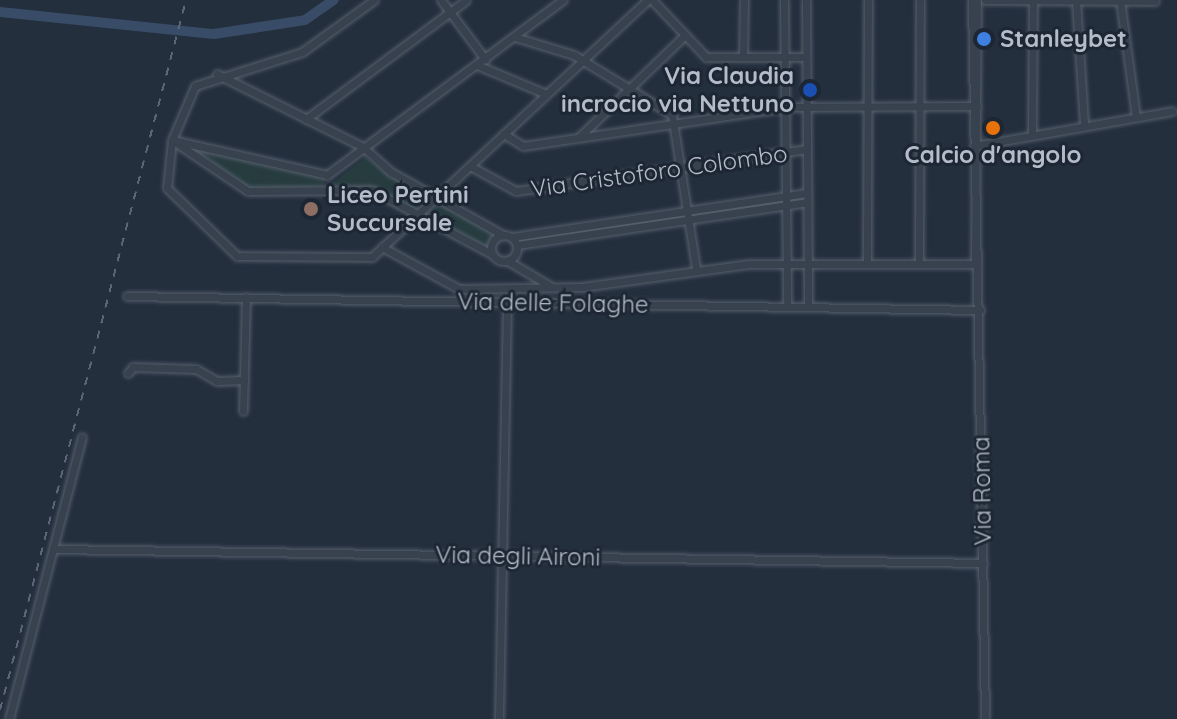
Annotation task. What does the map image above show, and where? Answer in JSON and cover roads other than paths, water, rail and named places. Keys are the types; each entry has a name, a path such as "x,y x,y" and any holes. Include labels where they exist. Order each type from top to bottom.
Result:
{"street":[{"path":"374,0 302,52 217,74 196,84 172,140 168,191 234,254 362,259 382,247 650,0 706,57 806,57"},
{"path":"441,0 485,59"},
{"path":"306,119 466,0"},
{"path":"172,140 327,175 366,150 563,0"},
{"path":"743,57 744,0"},
{"path":"784,0 787,306"},
{"path":"806,0 808,307"},
{"path":"867,262 868,0"},
{"path":"919,262 920,0"},
{"name":"Via Roma","path":"974,0 975,264 980,310 985,719"},
{"path":"985,0 1155,1"},
{"path":"1032,134 1033,0"},
{"path":"1076,0 1084,125"},
{"path":"1120,0 1136,117"},
{"path":"579,137 626,88 685,35"},
{"path":"515,37 583,61 674,122 696,269"},
{"path":"477,65 546,94"},
{"path":"217,74 366,150 436,197 511,239"},
{"path":"504,134 523,146 787,107 974,106"},
{"name":"Via Roma","path":"974,106 978,128 974,146"},
{"path":"974,146 1172,111"},
{"path":"978,128 995,141"},
{"path":"172,140 249,191 372,190 508,261 552,288"},
{"name":"Via Cristoforo Colombo","path":"470,166 516,191 807,149"},
{"path":"326,188 327,175"},
{"path":"492,254 492,241 807,198"},
{"path":"508,261 511,239"},
{"path":"382,247 454,289 582,287 696,269 807,263 975,264"},
{"path":"582,287 582,303"},
{"name":"Via delle Folaghe","path":"127,296 980,310"},
{"path":"243,411 246,297"},
{"path":"499,719 507,303"},
{"path":"128,373 133,367 196,369 217,381 244,380"},
{"path":"9,719 82,437"},
{"name":"Via degli Aironi","path":"53,549 983,563"}],"waterway":[{"path":"0,12 214,34 305,20 334,0"}],"railway":[{"path":"0,710 186,0"}],"place":[{"name":"Stanleybet","path":"984,39"},
{"name":"Via Claudia incrocio via Nettuno","path":"810,90"},
{"name":"Calcio d'angolo","path":"993,128"},
{"name":"Liceo Pertini Succursale","path":"311,209"}]}
